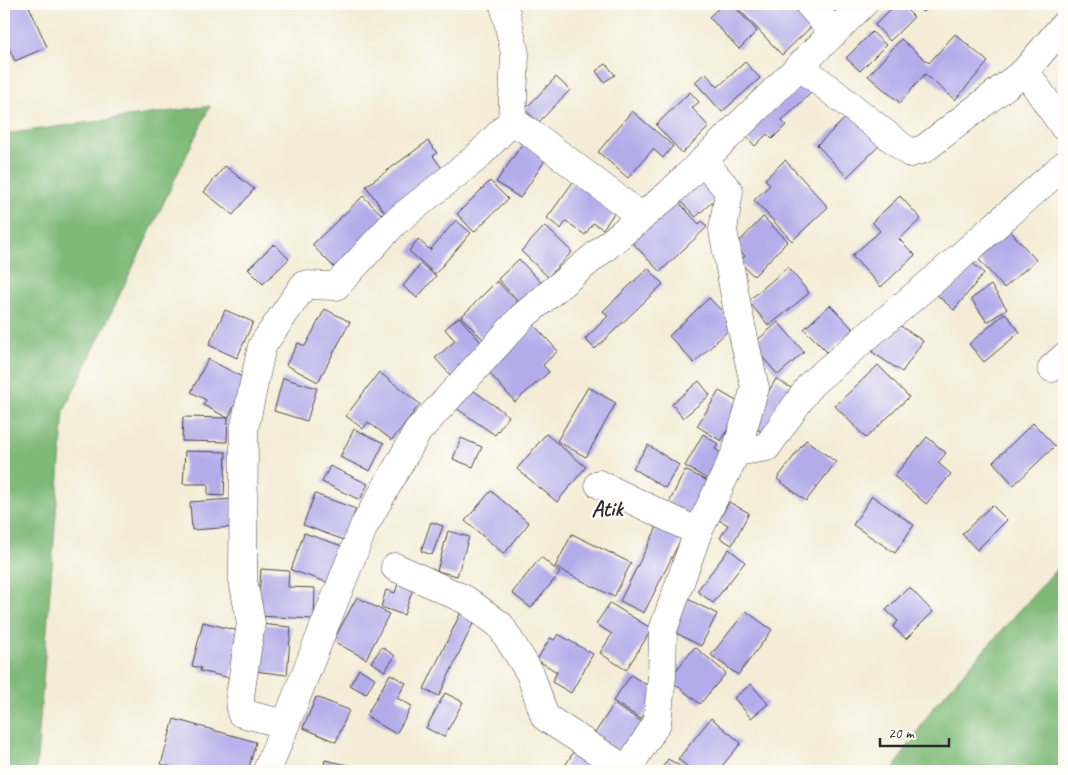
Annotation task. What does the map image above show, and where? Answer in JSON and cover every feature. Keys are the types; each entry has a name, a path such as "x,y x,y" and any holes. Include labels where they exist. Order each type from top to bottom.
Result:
{"street":[{"path":"285,724 241,714 240,696 251,623 242,580 244,430 262,346 304,285 336,286 394,223 476,158 512,121 515,54 504,4"},
{"path":"809,4 834,33"},
{"path":"267,771 364,526 418,431 523,316 669,194 863,4"},
{"path":"800,66 910,153 924,149 1025,71 1064,25"},
{"path":"1025,71 1064,127"},
{"path":"512,121 531,133 642,217"},
{"path":"395,567 466,600 500,625 530,673 544,717 628,771 628,768 658,723 663,630 698,532 736,452 755,388 737,307 723,230 729,191 703,161"},
{"path":"736,452 767,447 811,384 944,271 1064,165"},
{"path":"599,484 698,532"}],"green space":[{"path":"210,106 64,411 36,771 4,771 4,134"},
{"path":"1064,561 1064,771 892,771 934,706"}],"building":[{"path":"17,4 28,4 47,47 15,61 4,37 4,10"},
{"path":"723,4 732,4 757,31 739,49 709,17"},
{"path":"734,4 798,4 816,22 782,55"},
{"path":"824,4 842,4 833,13"},
{"path":"896,4 901,4 914,17 890,41 875,25"},
{"path":"915,4 932,4 923,12"},
{"path":"872,32 886,45 860,71 846,58"},
{"path":"955,34 988,62 955,100 925,74 900,103 868,76 901,39 929,63"},
{"path":"745,62 760,78 722,112 695,82 705,73 718,87"},
{"path":"606,64 615,75 604,82 596,71"},
{"path":"803,71 818,86 782,121 786,125 772,139 767,134 755,146 741,131"},
{"path":"556,77 570,90 538,123 525,109"},
{"path":"690,92 699,102 692,108 709,127 682,153 656,125"},
{"path":"632,111 673,146 663,158 653,149 628,178 598,152"},
{"path":"851,113 881,144 847,177 817,145"},
{"path":"428,141 437,153 433,156 446,174 387,216 366,186"},
{"path":"523,143 546,159 520,198 496,182"},
{"path":"785,160 828,207 792,241 754,200 770,185 765,179"},
{"path":"225,166 254,189 233,215 204,192"},
{"path":"696,171 719,195 696,217 673,193"},
{"path":"490,181 508,199 474,232 457,214"},
{"path":"573,182 615,212 603,229 593,223 585,235 566,221 561,229 547,218"},
{"path":"672,195 699,224 702,221 707,227 660,272 627,237"},
{"path":"363,196 389,222 338,271 312,245"},
{"path":"900,196 921,219 899,239 915,255 881,287 852,256 880,231 872,222"},
{"path":"763,217 788,241 754,276 739,262 745,256 735,246"},
{"path":"456,220 471,233 435,274 409,251 418,239 430,250"},
{"path":"1005,225 1036,260 1004,288 973,253"},
{"path":"545,226 572,252 548,277 521,251"},
{"path":"274,244 289,259 263,284 248,269"},
{"path":"519,259 545,287 524,307 498,279"},
{"path":"967,259 984,273 954,310 937,295"},
{"path":"421,264 436,276 417,298 403,286"},
{"path":"788,267 809,293 769,326 748,301"},
{"path":"648,268 663,284 595,349 585,339 608,316 603,311"},
{"path":"497,281 526,311 490,346 461,317"},
{"path":"991,285 1007,309 987,322 971,299"},
{"path":"709,298 735,324 694,363 669,336"},
{"path":"830,305 853,329 828,353 804,329"},
{"path":"325,309 350,322 318,382 286,365 298,343 305,346"},
{"path":"225,310 253,322 237,358 209,345"},
{"path":"1005,313 1020,332 984,362 969,344"},
{"path":"459,317 488,350 454,379 435,358 455,341 445,329"},
{"path":"893,321 923,341 902,372 872,352"},
{"path":"778,322 804,352 778,375 752,345"},
{"path":"533,324 558,351 543,365 549,372 515,402 485,368"},
{"path":"208,359 248,380 228,418 203,405 206,400 191,392"},
{"path":"878,365 909,397 866,438 835,406"},
{"path":"379,372 420,404 392,440 368,422 363,429 346,416"},
{"path":"283,378 317,388 307,421 274,411"},
{"path":"776,379 793,389 766,435 749,424"},
{"path":"699,381 710,395 683,418 672,404"},
{"path":"588,387 616,403 586,457 557,441"},
{"path":"470,388 509,416 495,435 456,408"},
{"path":"719,391 743,405 721,441 697,426"},
{"path":"183,417 228,418 227,442 182,441"},
{"path":"1033,423 1055,446 1014,485 993,462"},
{"path":"354,429 384,443 370,471 340,457"},
{"path":"546,434 586,467 557,502 517,469"},
{"path":"703,434 718,444 715,449 727,457 713,482 685,466"},
{"path":"927,437 946,453 938,463 951,474 926,504 894,476"},
{"path":"461,438 482,447 473,467 453,459"},
{"path":"806,440 836,462 806,501 777,479"},
{"path":"648,445 679,465 665,488 633,468"},
{"path":"185,451 226,452 224,496 208,495 208,484 183,484"},
{"path":"330,466 368,484 360,500 322,482"},
{"path":"685,470 710,482 691,523 665,511"},
{"path":"491,491 529,523 504,554 465,521"},
{"path":"315,494 356,509 344,540 303,525"},
{"path":"872,496 914,525 895,553 853,525"},
{"path":"232,499 234,527 192,530 190,502"},
{"path":"729,502 749,513 732,545 720,538 728,525 719,520"},
{"path":"992,505 1007,520 977,550 962,534"},
{"path":"431,522 443,526 432,555 421,551"},
{"path":"659,523 683,535 644,613 620,601"},
{"path":"448,531 469,537 457,576 437,571"},
{"path":"304,533 345,547 332,584 291,570"},
{"path":"572,534 631,563 614,597 555,567"},
{"path":"729,549 745,562 713,603 697,591"},
{"path":"541,557 560,573 531,608 512,593"},
{"path":"261,569 289,571 288,587 315,588 314,619 258,616"},
{"path":"400,578 415,583 404,615 381,607 386,590 395,593"},
{"path":"909,587 933,612 906,639 893,627 898,621 886,610"},
{"path":"357,597 389,614 366,659 333,641"},
{"path":"684,597 717,614 701,646 674,632"},
{"path":"610,603 652,629 626,670 600,653 612,634 596,624"},
{"path":"462,610 476,617 439,696 424,689"},
{"path":"746,611 772,630 738,675 711,655"},
{"path":"203,622 242,632 230,678 200,671 201,668 192,666"},
{"path":"259,624 291,627 287,675 254,671"},
{"path":"558,634 593,654 571,693 552,682 557,672 537,660 550,638 554,640"},
{"path":"382,647 395,656 385,671 371,662"},
{"path":"695,647 726,673 700,704 669,679"},
{"path":"359,669 375,678 366,694 350,685"},
{"path":"390,674 406,683 397,698 412,706 396,734 366,716"},
{"path":"631,675 658,692 641,719 613,701"},
{"path":"751,684 768,704 751,718 734,698"},
{"path":"445,693 463,702 444,737 426,728"},
{"path":"316,697 349,710 336,742 303,728"},
{"path":"614,704 644,723 622,755 593,736"},
{"path":"711,718 741,743 718,771 693,771 678,759"},
{"path":"174,719 256,742 248,771 187,771 161,764"},
{"path":"574,751 610,771 562,771"},
{"path":"668,759 688,771 660,771"},
{"path":"325,760 366,769 366,771 323,771"}],"district":[{"name":"Atik","path":"607,509"}]}
